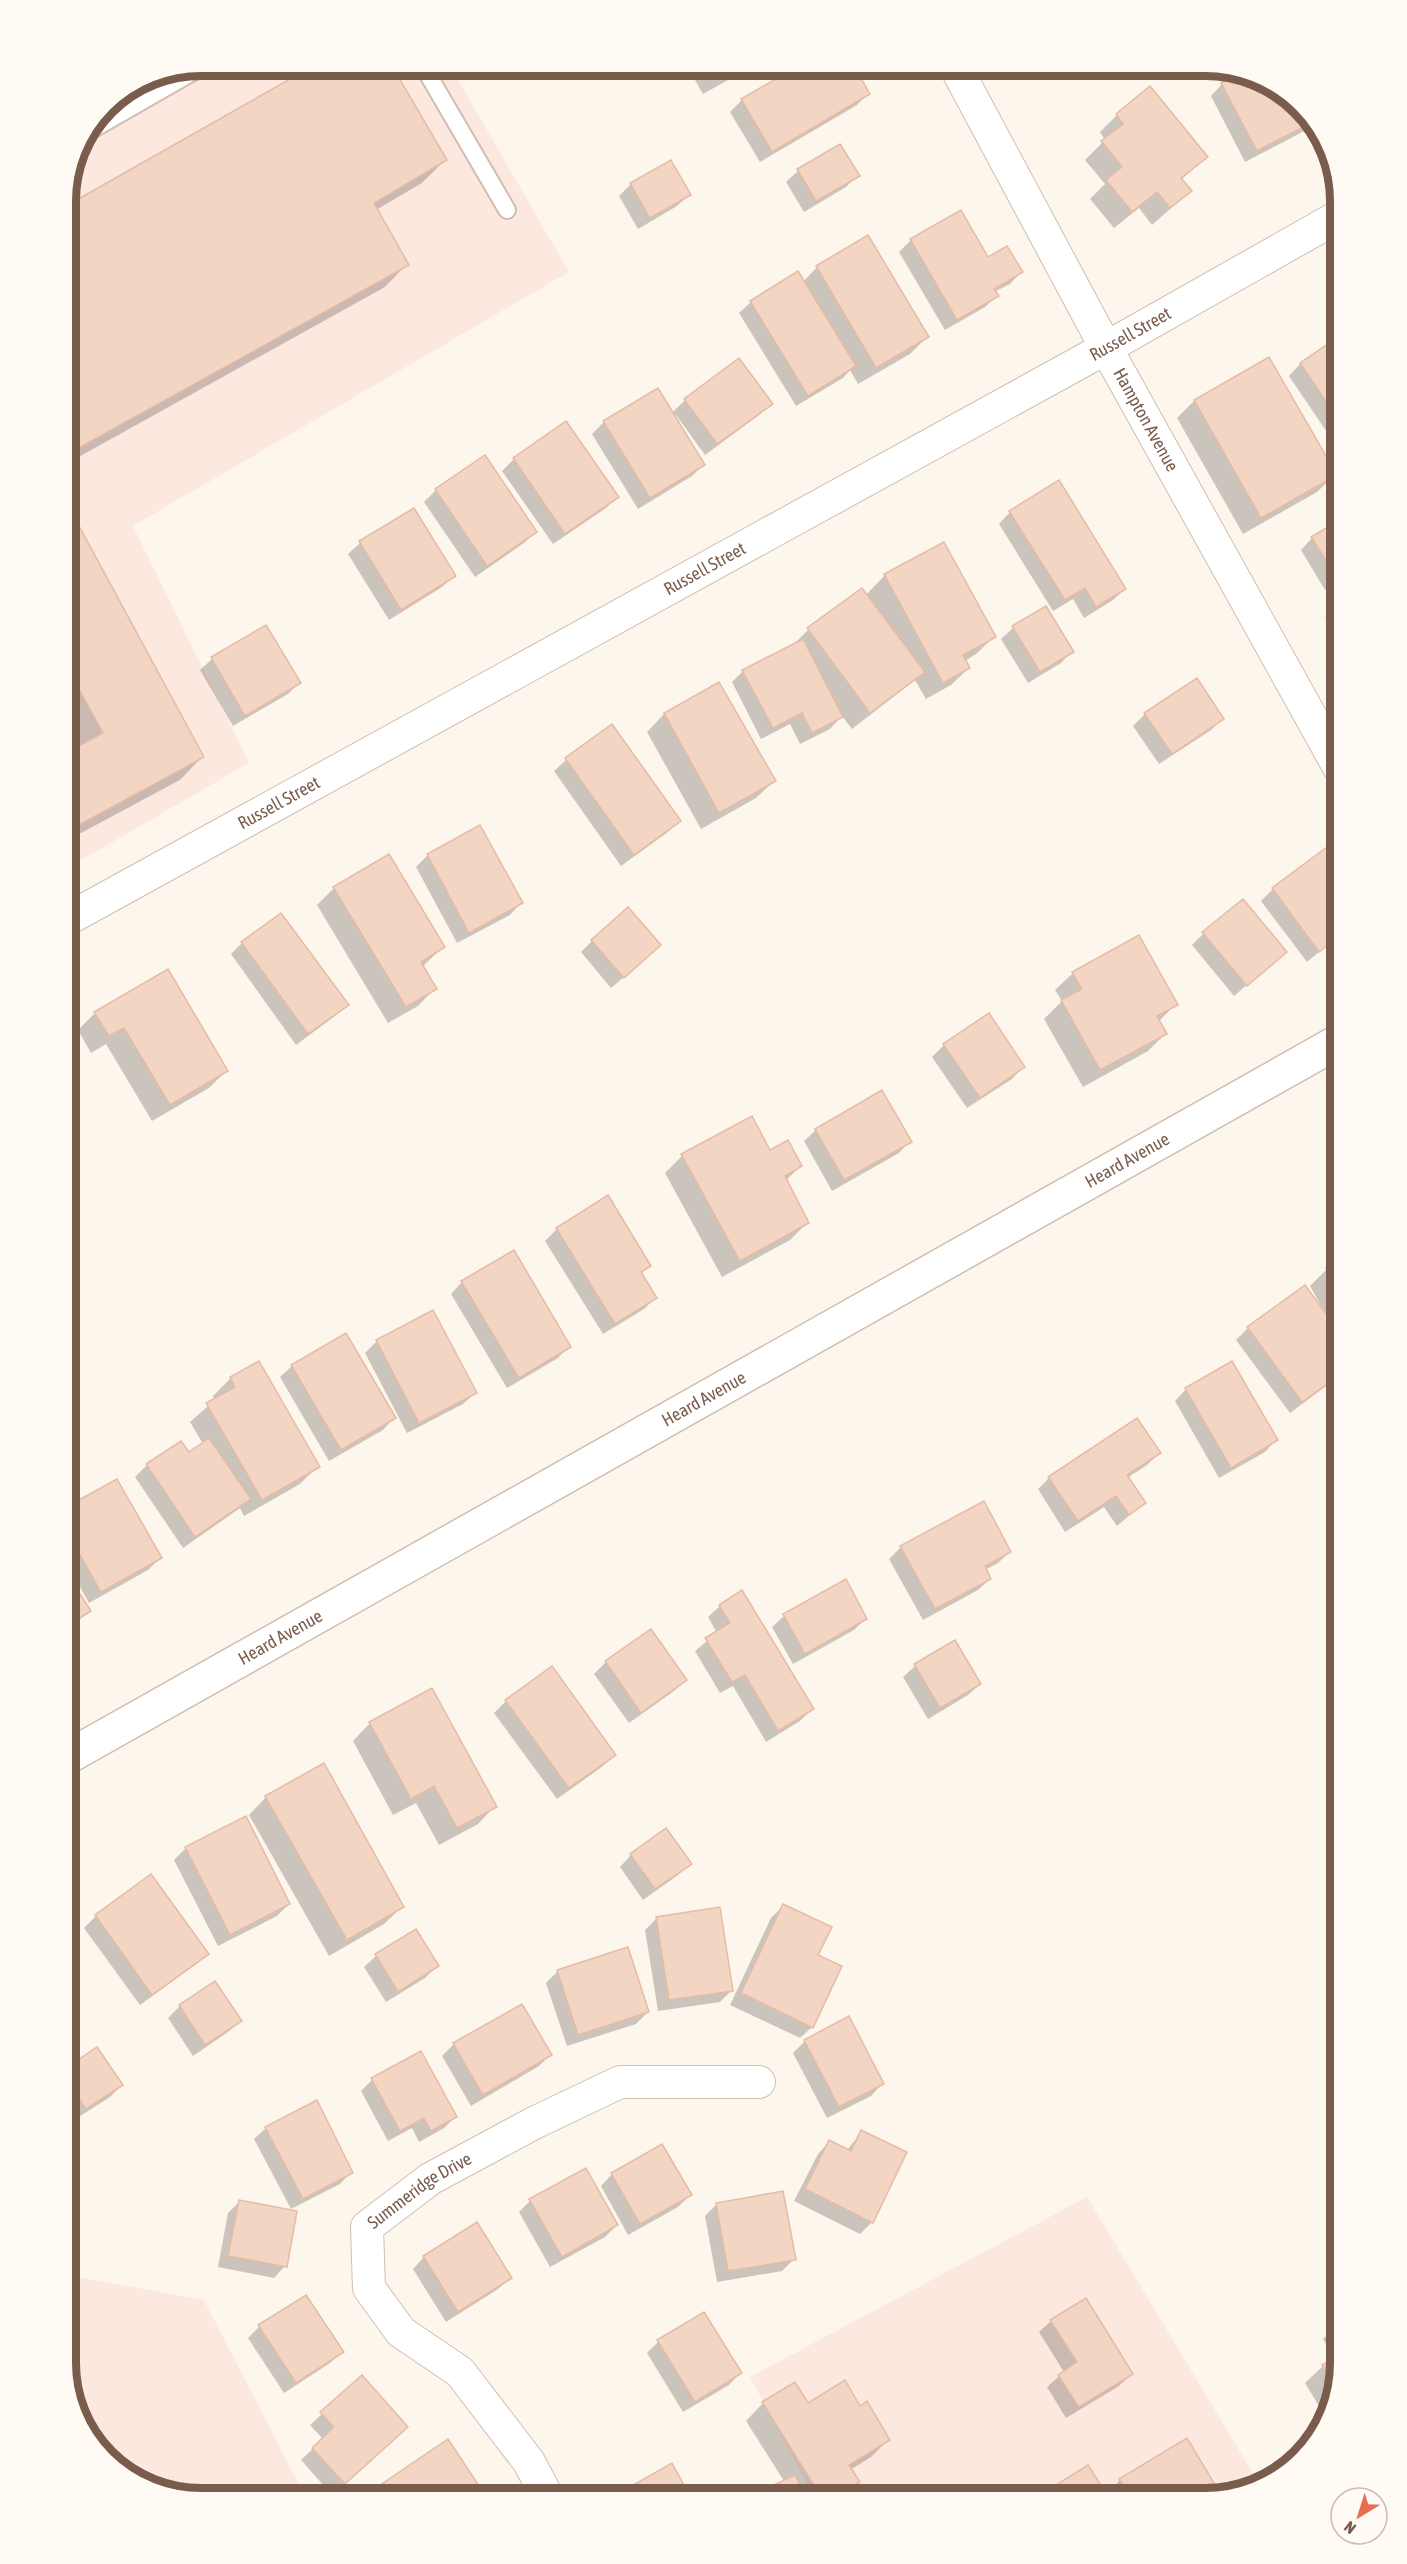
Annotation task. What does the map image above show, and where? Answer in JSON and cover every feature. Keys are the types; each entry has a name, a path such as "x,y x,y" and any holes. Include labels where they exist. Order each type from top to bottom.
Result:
{"street":[{"name":"Hampton Avenue","path":"961,77 1106,348 1330,751"},
{"name":"Russell Street","path":"77,914 1106,348 1330,221"},
{"name":"Heard Avenue","path":"77,1752 1330,1046"},
{"name":"Summeridge Drive","path":"542,2487 529,2462 460,2372 401,2332 369,2288 368,2227 430,2179 534,2123 620,2082 759,2082"}],"lane":[{"path":"429,77 507,210"},
{"path":"105,122 180,79"}],"shaded area":[{"path":"202,77 456,77 569,272 133,526 249,763 77,863 77,194 81,169 89,146 113,113 139,93 169,81"},
{"path":"1087,2197 1255,2477 1230,2485 1205,2488 809,2488 750,2377"},
{"path":"77,2277 204,2300 300,2487 194,2487 162,2481 146,2475 126,2462 113,2451 93,2425 83,2402 78,2378"}],"building":[{"path":"294,77 398,77 447,160 374,203 409,265 77,449 77,200"},
{"path":"779,77 860,77 870,94 772,152 741,99"},
{"path":"1230,79 1261,89 1288,108 1305,126 1257,151 1221,83"},
{"path":"1150,86 1208,157 1181,178 1192,191 1170,208 1157,192 1132,212 1106,180 1122,167 1101,141 1123,124 1116,114"},
{"path":"840,144 860,176 816,201 797,169"},
{"path":"671,160 691,195 650,218 630,183"},
{"path":"961,210 988,257 1007,246 1023,272 994,289 999,296 957,320 910,239"},
{"path":"868,235 929,337 876,368 816,266"},
{"path":"798,271 856,366 808,396 750,301"},
{"path":"1330,343 1330,408 1300,363"},
{"path":"1269,357 1330,463 1330,479 1261,518 1194,400"},
{"path":"739,358 773,404 717,444 684,399"},
{"path":"658,388 705,465 650,498 603,421"},
{"path":"566,421 619,497 565,534 513,458"},
{"path":"485,455 537,532 487,566 435,489"},
{"path":"1059,480 1126,589 1096,607 1085,588 1065,600 1009,511"},
{"path":"414,508 456,576 401,610 359,541"},
{"path":"77,522 204,757 77,826 77,747 103,733 77,685"},
{"path":"1330,526 1330,567 1311,537"},
{"path":"944,542 996,637 963,655 970,668 943,683 884,574"},
{"path":"862,588 925,672 870,713 807,628"},
{"path":"1046,606 1074,652 1040,672 1012,626"},
{"path":"266,625 301,683 245,716 211,657"},
{"path":"803,639 843,717 812,733 802,713 773,728 742,670"},
{"path":"1197,678 1224,719 1172,754 1144,713"},
{"path":"719,682 776,781 719,813 664,713"},
{"path":"612,724 681,821 634,855 565,758"},
{"path":"480,825 523,903 469,933 427,854"},
{"path":"1327,847 1330,851 1330,944 1319,952 1272,888"},
{"path":"389,854 445,947 421,962 437,989 406,1007 333,887"},
{"path":"1243,899 1287,952 1247,986 1202,932"},
{"path":"628,907 661,945 624,978 591,940"},
{"path":"281,913 349,1005 308,1034 241,942"},
{"path":"1139,935 1178,1005 1157,1016 1167,1034 1100,1070 1061,1000 1082,989 1072,972"},
{"path":"168,969 228,1071 170,1105 124,1028 109,1036 94,1012"},
{"path":"989,1013 1025,1067 980,1098 943,1044"},
{"path":"882,1090 912,1142 844,1180 815,1129"},
{"path":"752,1116 770,1150 788,1140 802,1166 785,1176 809,1223 740,1261 681,1154"},
{"path":"608,1195 651,1266 641,1272 657,1298 615,1324 556,1228"},
{"path":"514,1250 571,1347 519,1378 461,1281"},
{"path":"1305,1285 1330,1319 1330,1382 1302,1402 1247,1327"},
{"path":"433,1310 477,1393 419,1423 376,1340"},
{"path":"346,1333 396,1418 341,1450 291,1365"},
{"path":"259,1361 320,1467 262,1500 206,1403 235,1387 230,1377"},
{"path":"1232,1361 1278,1440 1231,1468 1185,1388"},
{"path":"1137,1418 1161,1453 1127,1475 1146,1503 1129,1515 1116,1496 1078,1521 1048,1477"},
{"path":"209,1438 251,1499 195,1537 146,1464 181,1441 189,1452"},
{"path":"117,1479 162,1558 101,1592 77,1549 77,1501"},
{"path":"984,1501 1011,1552 985,1566 991,1579 935,1609 900,1546"},
{"path":"846,1579 867,1619 805,1654 783,1614"},
{"path":"77,1589 91,1611 77,1620"},
{"path":"742,1590 814,1709 778,1731 745,1675 732,1682 705,1638 730,1623 719,1605"},
{"path":"651,1629 687,1680 641,1713 605,1661"},
{"path":"955,1640 981,1684 940,1708 914,1664"},
{"path":"552,1666 616,1755 569,1788 505,1700"},
{"path":"432,1688 497,1807 457,1828 434,1786 411,1799 369,1722"},
{"path":"324,1763 404,1907 347,1940 265,1796"},
{"path":"246,1816 290,1904 230,1935 185,1847"},
{"path":"666,1828 692,1864 655,1889 630,1854"},
{"path":"151,1874 209,1954 152,1995 95,1915"},
{"path":"783,1904 832,1927 818,1955 842,1966 813,2028 741,1993"},
{"path":"720,1907 733,1991 669,2000 656,1917"},
{"path":"416,1929 439,1966 398,1992 375,1954"},
{"path":"628,1947 649,2012 578,2035 557,1970"},
{"path":"215,1981 242,2021 205,2045 179,2005"},
{"path":"522,2004 552,2055 483,2095 453,2043"},
{"path":"849,2016 884,2084 839,2107 804,2040"},
{"path":"97,2047 123,2085 86,2109 77,2096 77,2061"},
{"path":"421,2051 457,2117 431,2131 424,2118 400,2131 371,2078"},
{"path":"317,2100 353,2173 303,2199 265,2127"},
{"path":"861,2130 907,2152 873,2223 805,2189 829,2140 851,2151"},
{"path":"662,2144 692,2195 640,2224 611,2173"},
{"path":"586,2168 618,2225 562,2257 529,2199"},
{"path":"783,2191 796,2260 728,2271 716,2203"},
{"path":"239,2200 297,2211 287,2267 228,2256"},
{"path":"477,2222 512,2278 458,2312 423,2256"},
{"path":"306,2295 344,2352 296,2383 258,2325"},
{"path":"1086,2298 1133,2374 1079,2407 1058,2375 1077,2362 1050,2320"},
{"path":"704,2312 742,2373 695,2402 657,2340"},
{"path":"1330,2360 1329,2377 1322,2365"},
{"path":"362,2375 408,2427 345,2484 312,2448 334,2427 320,2412"},
{"path":"845,2380 860,2406 867,2401 890,2440 849,2465 860,2482 851,2488 816,2488 762,2402 795,2382 808,2403"},
{"path":"1187,2438 1216,2487 1125,2488 1119,2479"},
{"path":"448,2439 480,2487 377,2487"},
{"path":"672,2463 685,2487 629,2487"},
{"path":"1088,2465 1103,2488 1051,2488"},
{"path":"795,2475 801,2488 768,2488"}]}
